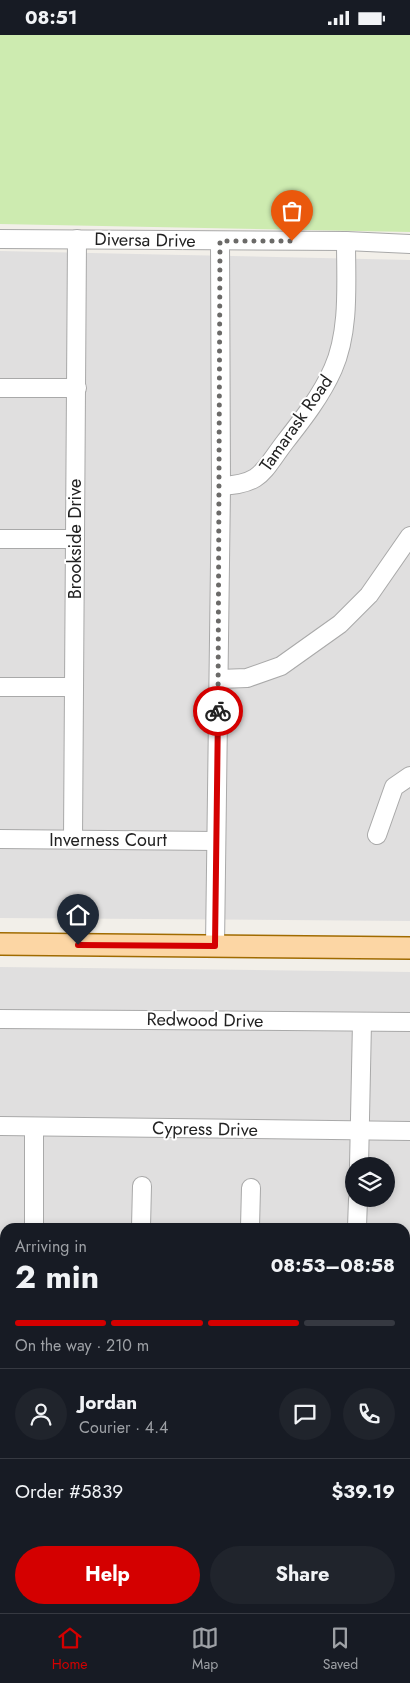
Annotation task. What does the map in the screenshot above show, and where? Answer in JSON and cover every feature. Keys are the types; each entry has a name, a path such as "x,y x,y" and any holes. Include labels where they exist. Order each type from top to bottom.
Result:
{"main road":[{"path":"0,944 410,948"}],"street":[{"name":"Diversa Drive","path":"0,239 346,241 410,245"},
{"name":"Brookside Drive","path":"73,839 77,239"},
{"path":"215,946 221,486 220,241"},
{"name":"Tamarask Road","path":"221,486 243,485 258,478 314,404 334,368 345,321 346,241"},
{"path":"0,387 77,388"},
{"path":"219,679 247,679 281,666 340,624 369,595 410,536"},
{"path":"0,539 74,539"},
{"path":"0,687 74,687"},
{"path":"377,835 394,787 410,776"},
{"name":"Inverness Court","path":"0,839 216,841"},
{"name":"Redwood Drive","path":"0,1019 410,1022"},
{"path":"359,1157 362,1022"},
{"name":"Cypress Drive","path":"0,1127 410,1131"},
{"path":"34,1127 34,1223"},
{"path":"141,1223 142,1186"},
{"path":"250,1223 251,1188"},
{"path":"357,1223 358,1207"}],"shaded area":[{"path":"0,251 410,260 410,921 0,918"},
{"path":"0,967 410,972 410,1223 0,1223"}],"green space":[{"path":"0,35 410,35 410,232 0,224"}],"way so far":[{"path":"218,711 221,486 220,241 292,241"}],"route":[{"path":"78,945 215,946 218,711"}]}
